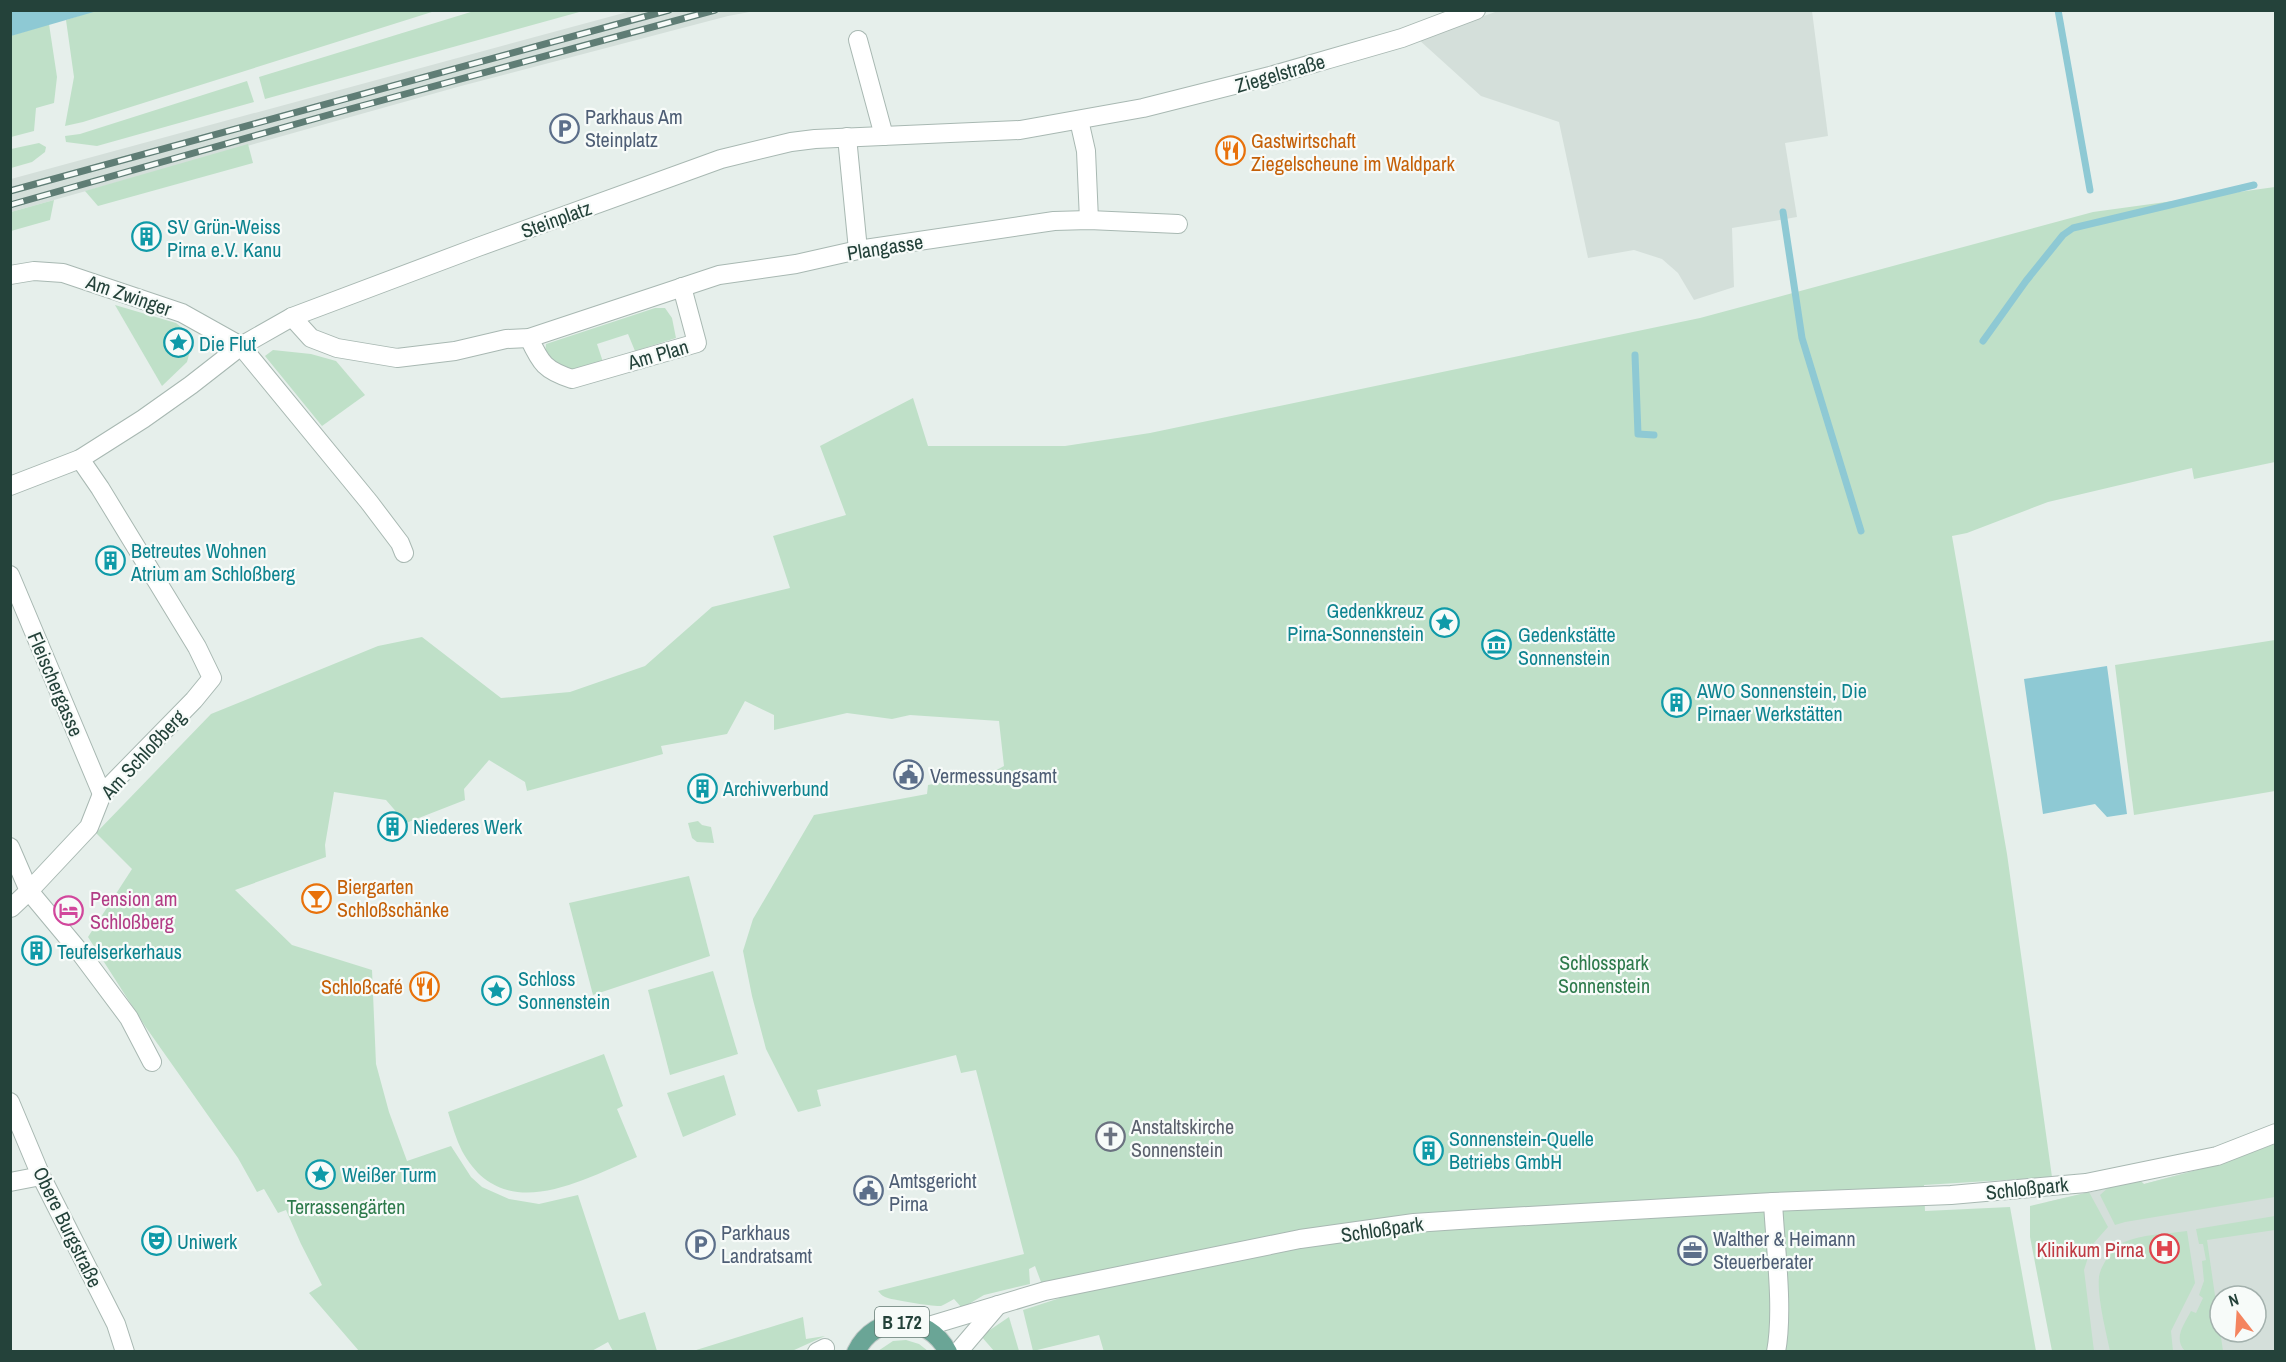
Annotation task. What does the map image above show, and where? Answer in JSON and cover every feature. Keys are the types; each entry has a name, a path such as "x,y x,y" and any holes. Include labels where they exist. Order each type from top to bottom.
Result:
{"main road":[{"name":"B 172","path":"856,1352 871,1332 886,1324 906,1322 925,1327 942,1341 948,1352"}],"street":[{"name":"Ziegelstraße","path":"1079,120 1174,101 1270,76 1402,38 1476,10"},
{"path":"858,40 884,136"},
{"name":"Steinplatz","path":"10,486 80,459 191,385 241,346 292,317 721,159 791,142 847,137 1020,130 1079,120"},
{"path":"1079,120 1086,151 1089,220"},
{"path":"847,137 858,250"},
{"name":"Plangasse","path":"682,287 719,274 796,264 858,250 1054,221 1089,220 1178,224"},
{"name":"Am Zwinger","path":"10,275 34,271 63,273 182,313 241,346"},
{"path":"292,317 311,338 337,348 397,358 455,351 506,339 529,339 682,287"},
{"name":"Am Plan","path":"529,339 540,363 553,373 572,379 697,343 682,287"},
{"path":"241,346 347,474 400,543 404,553"},
{"name":"Am Schloßberg","path":"29,891 89,826 102,794 194,700 212,678 198,647 80,459"},
{"name":"Fleischergasse","path":"10,575 102,794"},
{"path":"10,847 29,891 79,951 129,1018 152,1062"},
{"path":"11,908 29,891"},
{"name":"Obere Burgstraße","path":"10,1102 41,1176 116,1323 124,1352"},
{"name":"Schloßpark","path":"925,1327 1078,1284 1300,1239 1414,1223 1773,1202 1951,1195 2086,1182 2217,1156 2276,1133"},
{"path":"10,1182 41,1176"},
{"path":"1773,1202 1778,1290 1776,1352"},
{"path":"958,1352 998,1305"}],"shaded area":[{"path":"631,11 755,11 728,16 461,86 11,212 11,179"},
{"path":"1498,11 1812,11 1828,136 1785,143 1797,217 1732,228 1734,287 1694,300 1678,273 1662,259 1634,250 1588,258 1559,122 1481,96 1418,39"},
{"name":"Klinikum Pirna","path":"2275,1144 2275,1351 2069,1351 2047,1202 2109,1188 2137,1178 2144,1184 2216,1165"}],"green space":[{"path":"97,10 435,11 65,126 74,77 66,20"},
{"path":"474,11 583,11 265,99 259,77"},
{"path":"49,24 57,77 54,103 36,108 34,131 11,137 10,36"},
{"path":"247,81 254,102 97,146 66,142 65,136 80,134"},
{"path":"39,143 46,147 45,152 32,162 11,168 11,149"},
{"path":"248,144 253,163 98,206 85,191"},
{"name":"Schlosspark Sonnenstein","path":"2275,187 2275,462 2194,479 2192,468 2048,502 1967,533 1952,536 2007,854 2052,1177 1924,1185 1925,1211 2010,1207 2036,1351 1104,1352 1099,1335 1033,1351 1023,1310 1060,1298 1057,1282 1041,1282 1035,1266 1029,1269 1030,1284 984,1295 962,1308 954,1299 937,1306 884,1296 878,1291 1024,1254 976,1070 961,1073 956,1055 817,1090 821,1106 798,1112 766,1049 743,951 753,919 814,815 927,794 928,785 989,774 1004,766 999,721 910,715 892,719 847,713 774,730 774,715 745,701 727,734 661,746 663,754 527,791 525,782 489,760 464,789 465,800 406,823 386,800 334,792 325,845 326,857 235,890 292,945 372,970 376,1064 389,1112 407,1161 451,1146 471,1177 482,1187 509,1199 539,1204 578,1195 619,1320 645,1312 657,1351 613,1351 608,1342 590,1352 359,1351 309,1293 322,1285 286,1210 278,1213 264,1189 257,1192 238,1158 145,1026 88,937 132,869 96,833 211,714 378,646 422,637 501,698 570,692 645,666 712,607 790,588 773,536 846,515 820,446 913,398 928,446 1065,446 1150,433 1700,318 2093,212"},
{"path":"54,200 50,220 11,231 11,212"},
{"path":"115,305 176,323 186,331 190,351 187,362 162,386"},
{"path":"655,308 665,308 672,318 676,338 635,351 628,334 597,344 603,362 567,372 545,353 546,344"},
{"path":"273,350 311,354 336,361 365,395 322,426 265,356"},
{"path":"2275,640 2275,791 2134,815 2115,665"},
{"path":"698,821 702,825 711,827 714,843 697,842 692,838 688,823"},
{"path":"689,876 710,956 593,995 569,903"},
{"path":"713,971 738,1054 670,1075 648,990"},
{"path":"604,1054 623,1106 617,1109 637,1157 591,1177 544,1191 520,1192 499,1187 479,1174 462,1151 448,1112"},
{"path":"724,1075 736,1115 683,1137 667,1093"},
{"path":"2275,1144 2275,1197 2115,1225 2100,1195 2109,1187 2137,1178 2144,1184 2216,1165"},
{"path":"2089,1192 2108,1227 2092,1245 2084,1270 2094,1351 2052,1351 2030,1237 2030,1206"},
{"path":"2275,1216 2275,1230 2207,1240 2213,1284 2208,1284 2208,1344 2222,1344 2223,1351 2185,1351 2180,1341 2181,1331 2191,1311 2196,1313 2203,1298 2199,1295 2204,1281 2202,1261 2206,1260 2203,1244 2199,1244 2196,1229"},
{"path":"2187,1231 2195,1283 2171,1331 2173,1351 2110,1351 2099,1294 2099,1277 2107,1258 2118,1245 2130,1240"},
{"path":"803,1317 806,1339 825,1336 792,1351 693,1351"},
{"path":"1009,1317 1019,1351 994,1351 981,1336"},
{"path":"906,1340 919,1344 928,1351 878,1351 893,1341"}],"water":[{"path":"11,10 97,10 97,11 11,36"},
{"path":"2107,666 2127,814 2107,817 2095,804 2043,814 2024,679"}],"waterway":[{"path":"2058,10 2090,190"},
{"path":"1983,341 2026,281 2063,235 2073,228 2254,185"},
{"path":"1783,212 1802,338 1861,531"},
{"path":"1635,355 1638,434 1654,435"}],"railway":[{"path":"10,191 669,10"},
{"path":"10,205 328,115 715,10"}],"place":[{"name":"Parkhaus Am Steinplatz","path":"564,128"},
{"name":"Gastwirtschaft Ziegelscheune im Waldpark","path":"1230,151"},
{"name":"SV Grün-Weiss Pirna e.V. Kanu","path":"146,237"},
{"name":"Die Flut","path":"178,343"},
{"name":"Betreutes Wohnen Atrium am Schloßberg","path":"110,561"},
{"name":"Gedenkkreuz Pirna-Sonnenstein","path":"1445,622"},
{"name":"Gedenkstätte Sonnenstein","path":"1497,645"},
{"name":"AWO Sonnenstein, Die Pirnaer Werkstätten","path":"1676,702"},
{"name":"Vermessungsamt","path":"909,775"},
{"name":"Archivverbund","path":"702,788"},
{"name":"Niederes Werk","path":"392,826"},
{"name":"Biergarten Schloßschänke","path":"316,898"},
{"name":"Pension am Schloßberg","path":"69,910"},
{"name":"Teufelserkerhaus","path":"36,951"},
{"name":"Schloßcafé","path":"424,986"},
{"name":"Schloss Sonnenstein","path":"497,990"},
{"name":"Anstaltskirche Sonnenstein","path":"1110,1137"},
{"name":"Sonnenstein-Quelle Betriebs GmbH","path":"1428,1150"},
{"name":"Weißer Turm","path":"321,1174"},
{"name":"Amtsgericht Pirna","path":"868,1191"},
{"name":"Uniwerk","path":"156,1241"},
{"name":"Parkhaus Landratsamt","path":"700,1244"},
{"name":"Klinikum Pirna","path":"2165,1249"},
{"name":"Walther & Heimann Steuerberater","path":"1692,1250"}],"park label":[{"name":"Terrassengärten","path":"346,1206"}]}
